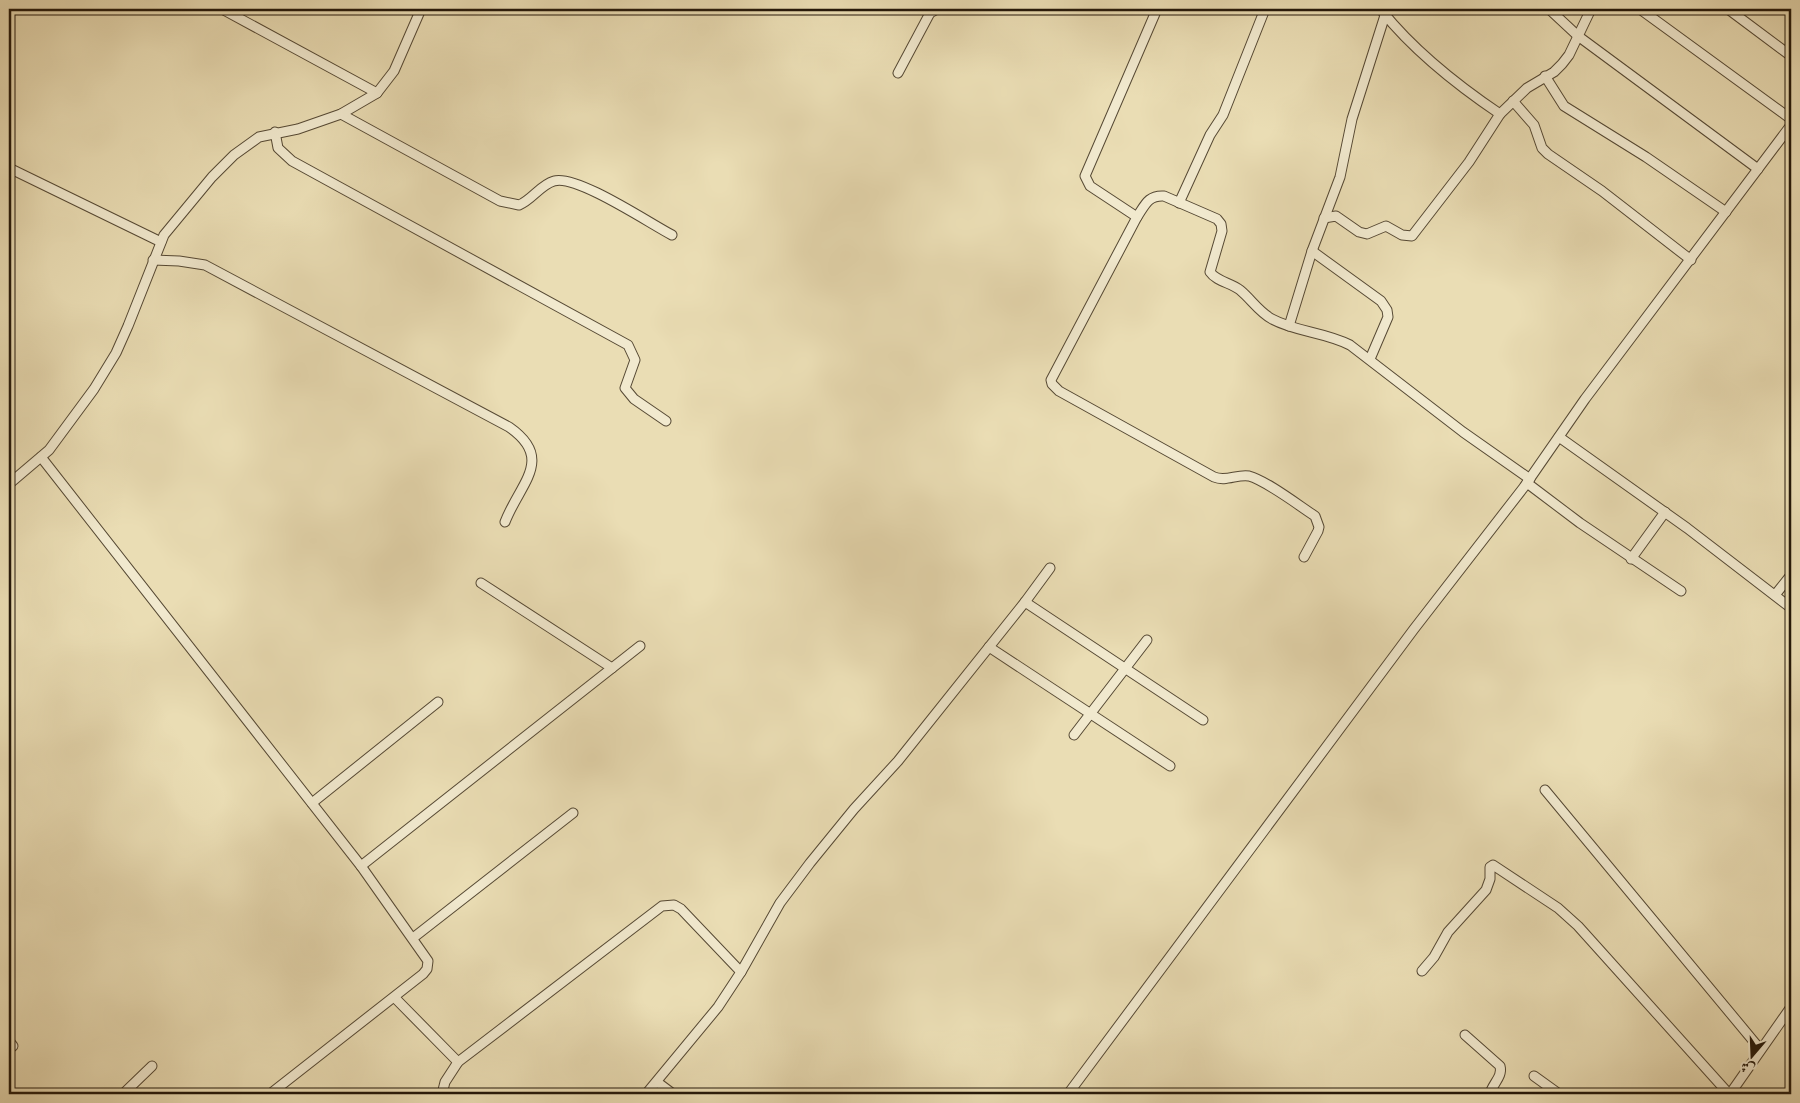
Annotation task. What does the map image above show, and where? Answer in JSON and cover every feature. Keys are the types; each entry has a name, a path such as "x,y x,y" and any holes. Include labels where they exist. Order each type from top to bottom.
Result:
{"street":[{"path":"222,9 377,92"},
{"path":"9,484 58,441 116,352 153,260 169,227 221,168 252,141 274,132 298,129 341,114 377,92 394,71 421,9"},
{"path":"898,73 930,14 937,9"},
{"path":"1137,217 1090,186 1086,176 1157,9"},
{"path":"1179,203 1210,135 1223,115 1265,9"},
{"path":"1549,9 1578,36 1758,169"},
{"path":"1324,218 1336,216 1341,218 1351,229 1367,234 1386,226 1402,235 1412,236 1469,162 1500,114 1527,88 1562,64 1591,9"},
{"path":"1640,9 1791,119"},
{"path":"1728,9 1791,56"},
{"path":"1289,326 1312,252 1340,177 1352,119 1367,76 1384,10"},
{"path":"1384,10 1411,45 1485,105 1500,114"},
{"path":"1545,76 1564,106 1726,212"},
{"path":"1513,101 1534,125 1542,148 1548,154 1602,191 1691,260"},
{"path":"341,114 500,201 518,204 525,202 551,181 566,180 584,186 672,235"},
{"path":"1068,1094 1414,630 1528,481 1585,399 1791,125"},
{"path":"274,132 278,148 292,161 628,345 635,360 625,388 634,400 666,421"},
{"path":"9,168 161,242"},
{"path":"1304,557 1319,526 1315,516 1256,479 1241,476 1224,480 1214,477 1059,391 1052,384 1051,380 1063,353 1137,217 1149,199 1156,196 1164,196 1217,218 1221,224 1211,274 1238,289 1269,317 1289,326 1337,339 1370,359 1631,559 1681,591"},
{"path":"1312,252 1381,302 1387,310 1388,317 1370,359"},
{"path":"153,260 170,260 204,265 521,435 534,458 533,469 515,500 506,522"},
{"path":"1559,437 1665,512 1791,608"},
{"path":"42,457 312,802 426,956 427,969 394,998 270,1094"},
{"path":"1631,559 1665,512"},
{"path":"646,1094 718,1008 741,972 780,903 810,863 854,808 898,760 1025,602 1050,568"},
{"path":"1775,595 1791,575"},
{"path":"481,582 612,668"},
{"path":"1025,602 1203,720"},
{"path":"1074,735 1147,640"},
{"path":"360,866 640,646"},
{"path":"989,647 1170,766"},
{"path":"312,802 438,702"},
{"path":"1545,790 1760,1049"},
{"path":"413,938 573,813"},
{"path":"1422,971 1434,958 1448,932 1486,890 1490,879 1490,867 1493,865 1558,908 1578,926 1729,1094 1760,1049 1788,1018 1791,1007"},
{"path":"442,1094 445,1082 458,1062 662,906 668,904 681,909 741,972"},
{"path":"394,998 458,1062"},
{"path":"1465,1035 1500,1066 1501,1074 1490,1094"},
{"path":"9,1041 13,1046 9,1049"},
{"path":"123,1094 152,1066"},
{"path":"1534,1076 1559,1094"},
{"path":"657,1082 674,1094"}]}
